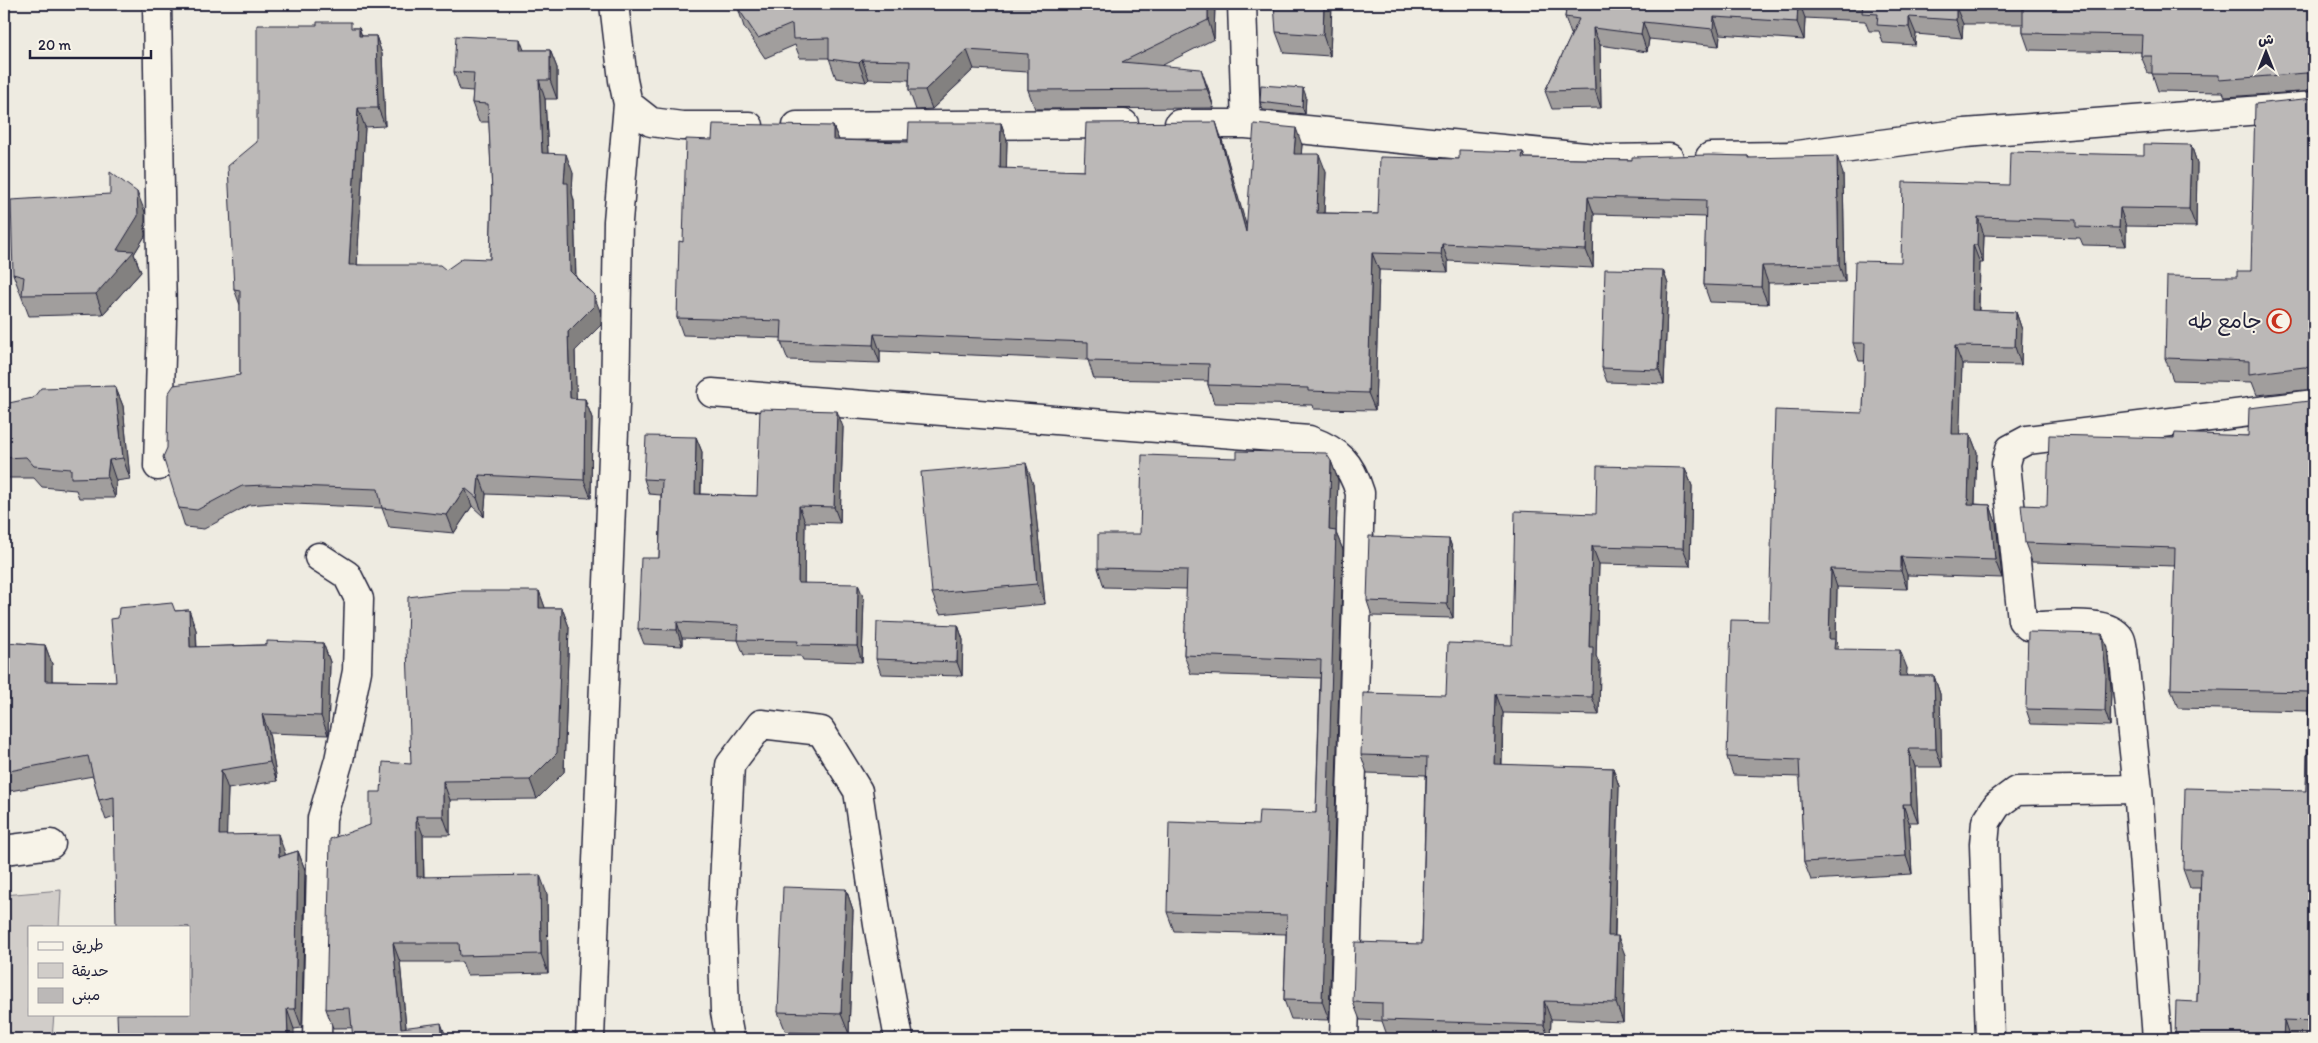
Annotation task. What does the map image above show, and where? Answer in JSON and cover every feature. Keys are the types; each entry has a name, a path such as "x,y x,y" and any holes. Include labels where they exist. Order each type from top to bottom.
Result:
{"street":[{"path":"157,4 162,318 158,466"},
{"path":"590,1039 615,405 618,222 628,104 623,80 614,4"},
{"path":"1242,4 1246,124"},
{"path":"628,104 651,122 682,126 1246,124 1606,159 1789,156 1965,133 2314,106"},
{"path":"712,393 1309,440 1328,447 1343,459 1354,474 1360,493 1344,1039"},
{"path":"2158,1039 2138,789 2123,650 2120,638 2110,630 2097,626 2028,626 2022,620 2006,464 2010,449 2027,440 2314,404"},
{"path":"317,1039 322,818 339,760 357,671 359,599 347,575 319,557"},
{"path":"730,1039 724,1012 722,923 730,765 761,724 821,731 858,792 878,925 899,1039"},
{"path":"1990,1039 1984,844 1986,822 1997,805 2016,792 2138,789"},
{"path":"4,850 51,844"}],"green space":[{"path":"61,890 59,926 28,926 28,1016 54,1016 52,1039 4,1039 4,895"}],"building":[{"path":"743,4 1208,4 1208,20 1122,62 1201,69 1207,89 1028,90 1028,54 967,50 925,90 909,90 910,61 862,60 859,63 829,59 829,38 793,39 792,24 758,38 738,8"},
{"path":"1274,4 1324,4 1323,35 1276,32"},
{"path":"1567,4 1798,4 1797,22 1714,17 1713,29 1643,22 1641,34 1593,28 1595,90 1545,91 1579,19 1565,17"},
{"path":"1863,4 2314,4 2314,75 2306,73 2219,80 2219,75 2152,74 2152,56 2141,56 2142,35 2023,33 2023,7 1956,7 1956,20 1909,17 1909,27 1877,25 1878,14 1862,13"},
{"path":"317,22 351,22 351,28 359,28 359,36 376,36 378,108 358,108 349,265 440,265 446,270 463,258 490,259 492,193 488,104 472,103 474,73 454,72 456,36 520,39 520,50 550,50 550,80 539,80 542,153 566,154 564,183 568,183 570,271 594,295 594,306 568,332 570,398 585,399 584,480 479,475 477,498 465,488 447,515 382,508 378,489 266,485 242,486 197,510 179,508 163,457 167,448 168,394 174,385 240,375 240,290 234,289 228,166 257,142 257,25 317,25"},
{"path":"1261,85 1303,88 1302,107 1260,102"},
{"path":"2313,98 2314,370 2304,367 2249,374 2249,361 2165,358 2167,276 2237,277 2237,271 2251,271 2255,104"},
{"path":"1216,122 1246,232 1254,124 1296,128 1294,154 1319,154 1317,213 1378,214 1380,157 1459,159 1459,150 1523,152 1522,158 1632,160 1632,157 1709,155 1748,156 1748,158 1837,156 1839,265 1762,266 1761,287 1704,285 1706,200 1588,197 1586,250 1442,244 1441,255 1372,253 1368,393 1308,391 1308,388 1208,385 1209,364 1088,361 1088,342 874,334 873,345 781,342 782,321 677,318 679,241 683,242 686,139 712,140 713,124 833,126 833,140 908,142 909,123 1001,123 1000,168 1084,171 1086,123"},
{"path":"2144,144 2191,145 2189,209 2120,208 2119,228 2076,227 2076,220 1978,217 1977,245 1973,245 1972,310 2016,312 2015,347 1955,346 1952,434 1970,434 1968,504 1990,505 1995,560 1901,557 1901,571 1831,569 1829,639 1835,639 1834,649 1900,650 1899,676 1934,676 1936,749 1909,749 1911,804 1903,804 1906,856 1804,862 1799,760 1727,757 1731,620 1769,621 1775,410 1863,413 1865,343 1853,343 1855,261 1901,262 1903,182 2009,185 2010,152 2144,155"},
{"path":"110,172 137,192 138,216 117,250 134,251 96,294 22,295 24,277 13,274 11,200 110,194"},
{"path":"1605,269 1663,270 1659,370 1602,368"},
{"path":"115,386 123,458 109,460 107,477 71,478 71,469 34,466 26,457 4,458 4,404 33,398 41,388"},
{"path":"2314,398 2314,1021 2284,1020 2283,1039 2175,1038 2176,1001 2197,1002 2201,869 2183,869 2185,788 2306,791 2309,692 2171,689 2175,548 2025,543 2021,505 2047,506 2049,435 2174,438 2175,433 2248,436 2249,408 2309,401"},
{"path":"760,409 837,411 834,507 799,506 798,583 858,584 857,646 797,645 798,641 738,640 739,625 677,622 677,630 638,629 641,558 659,558 662,480 644,479 646,436 696,437 695,494 757,496"},
{"path":"1237,451 1326,453 1331,461 1329,530 1336,531 1322,1001 1284,1000 1287,915 1167,912 1169,822 1258,825 1259,811 1316,813 1321,660 1184,655 1187,570 1098,568 1098,534 1140,534 1142,455 1237,458"},
{"path":"1026,463 1037,584 932,593 921,472"},
{"path":"1597,466 1685,468 1683,548 1592,546 1589,647 1593,647 1592,697 1496,694 1494,764 1613,768 1608,936 1618,936 1616,1003 1544,1001 1544,1025 1382,1020 1382,1003 1353,1002 1355,942 1422,944 1427,757 1361,755 1363,693 1446,695 1448,643 1512,645 1515,511 1596,514"},
{"path":"1369,536 1449,539 1447,604 1367,601"},
{"path":"458,591 539,591 539,608 562,608 557,753 530,780 443,781 443,816 416,816 417,877 540,875 541,954 460,956 459,943 393,943 401,1028 441,1023 443,1039 353,1039 350,1008 326,1009 330,839 370,825 370,792 381,792 383,762 411,764 407,648 408,597"},
{"path":"172,603 175,611 189,610 190,647 267,645 267,641 323,643 321,716 262,714 270,762 221,770 219,835 278,834 279,857 298,851 295,1009 287,1009 288,1039 118,1039 117,1016 190,1016 190,926 116,926 114,797 99,800 88,756 4,772 4,642 45,645 45,681 116,682 111,619 118,618 119,608"},
{"path":"877,622 958,625 957,662 876,659"},
{"path":"2028,632 2102,634 2106,674 2105,711 2026,709"},
{"path":"783,887 846,889 841,1014 778,1012"}],"place":[{"name":"جامع طه","path":"2279,321"}]}
